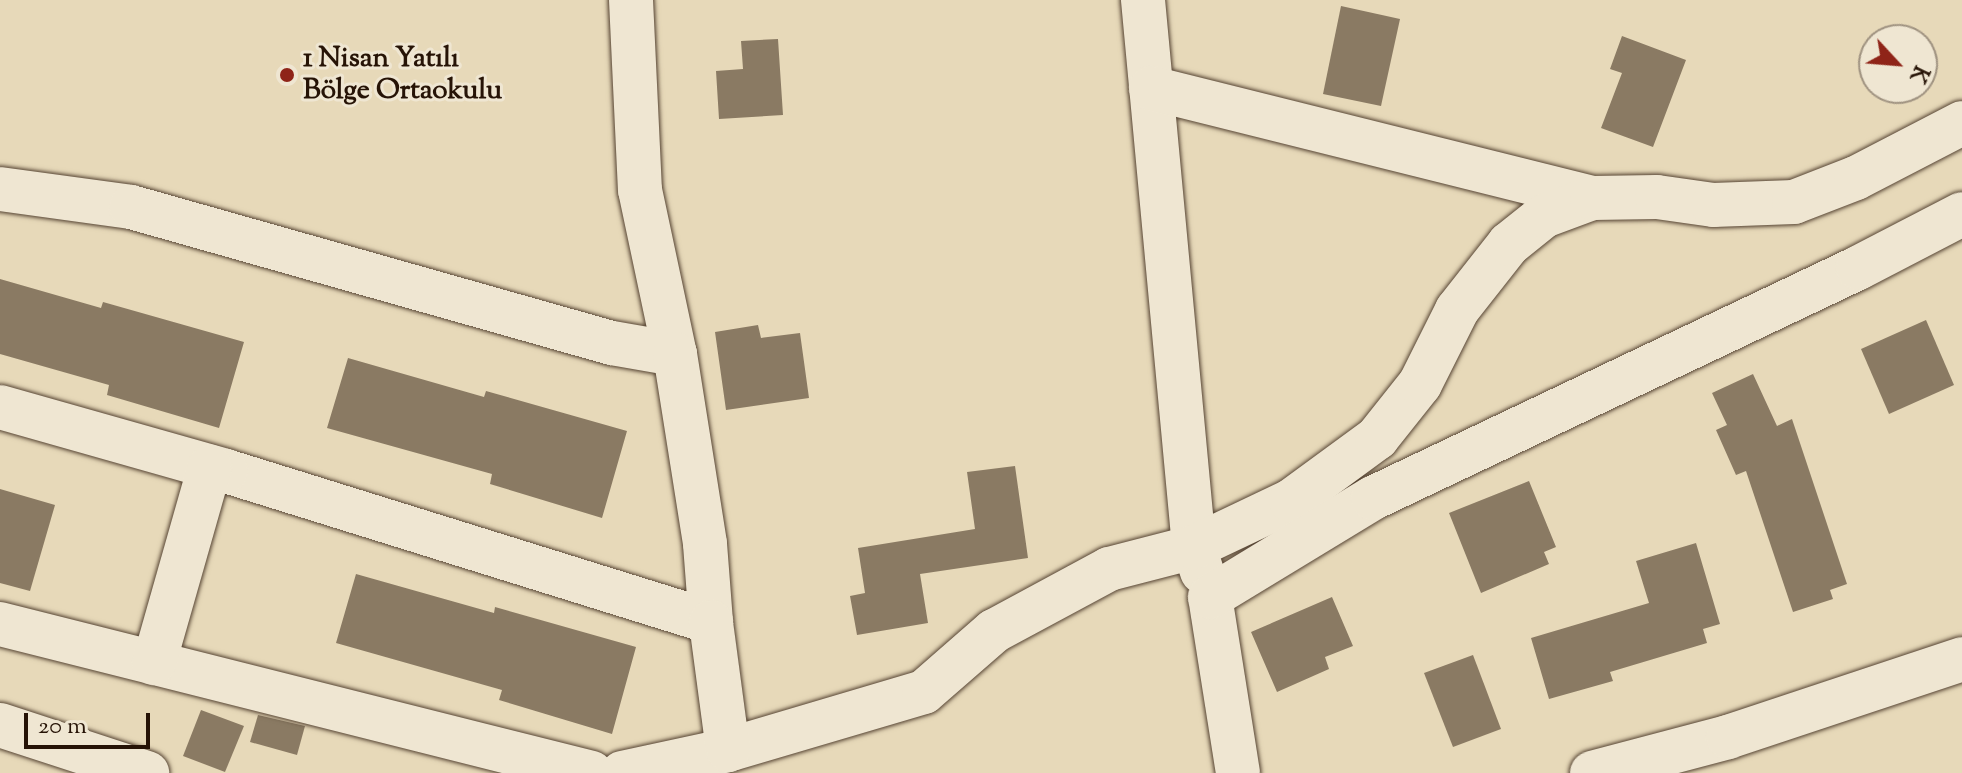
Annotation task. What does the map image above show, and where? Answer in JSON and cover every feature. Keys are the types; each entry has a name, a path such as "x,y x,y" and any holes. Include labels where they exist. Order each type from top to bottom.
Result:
{"street":[{"path":"631,0 640,190 675,354 705,544 711,622 728,750"},
{"path":"1143,0 1194,547 1210,597 1238,773"},
{"path":"1151,88 1592,198 1657,197 1713,205 1794,202 1856,178 1962,123"},
{"path":"0,189 131,207 612,343 675,354"},
{"path":"622,773 728,750 924,692 1007,624 1109,569 1194,547 1291,501 1377,438 1420,384 1457,310 1509,244 1544,216 1592,198"},
{"path":"1210,597 1373,498 1858,268 1962,214"},
{"path":"0,407 210,467 711,622"},
{"path":"154,663 210,467"},
{"path":"0,624 592,773"},
{"path":"1592,773 1728,737 1962,659"},
{"path":"0,725 147,773"}],"building":[{"path":"1341,6 1400,19 1381,106 1323,94"},
{"path":"1622,36 1686,60 1653,147 1601,128 1622,73 1610,69"},
{"path":"778,39 783,115 719,119 716,71 743,69 741,41"},
{"path":"0,279 101,308 103,302 244,342 219,428 107,395 109,385 0,354"},
{"path":"1926,320 1954,385 1889,414 1861,349"},
{"path":"758,325 761,338 800,333 809,398 726,410 715,332"},
{"path":"348,358 484,397 486,391 627,431 602,518 490,484 492,474 327,428"},
{"path":"1753,374 1777,426 1792,419 1847,584 1830,590 1833,599 1793,612 1746,471 1736,475 1716,430 1727,425 1712,393"},
{"path":"1015,466 1028,558 920,574 928,623 857,635 850,596 865,593 858,548 975,529 967,472"},
{"path":"1529,481 1556,547 1544,552 1549,564 1481,593 1449,513"},
{"path":"0,489 55,505 30,591 0,583"},
{"path":"1696,543 1720,624 1703,629 1707,643 1610,672 1613,681 1549,699 1531,638 1649,603 1636,561"},
{"path":"356,574 494,613 495,607 636,647 612,734 499,700 502,690 336,643"},
{"path":"1332,597 1353,646 1325,657 1329,669 1277,692 1251,632"},
{"path":"1473,655 1501,729 1453,747 1424,673"},
{"path":"201,710 244,726 225,772 183,756"},
{"path":"258,715 305,726 297,755 250,742"}],"place":[{"name":"1 Nisan Yatılı Bölge Ortaokulu","path":"287,75"}]}
